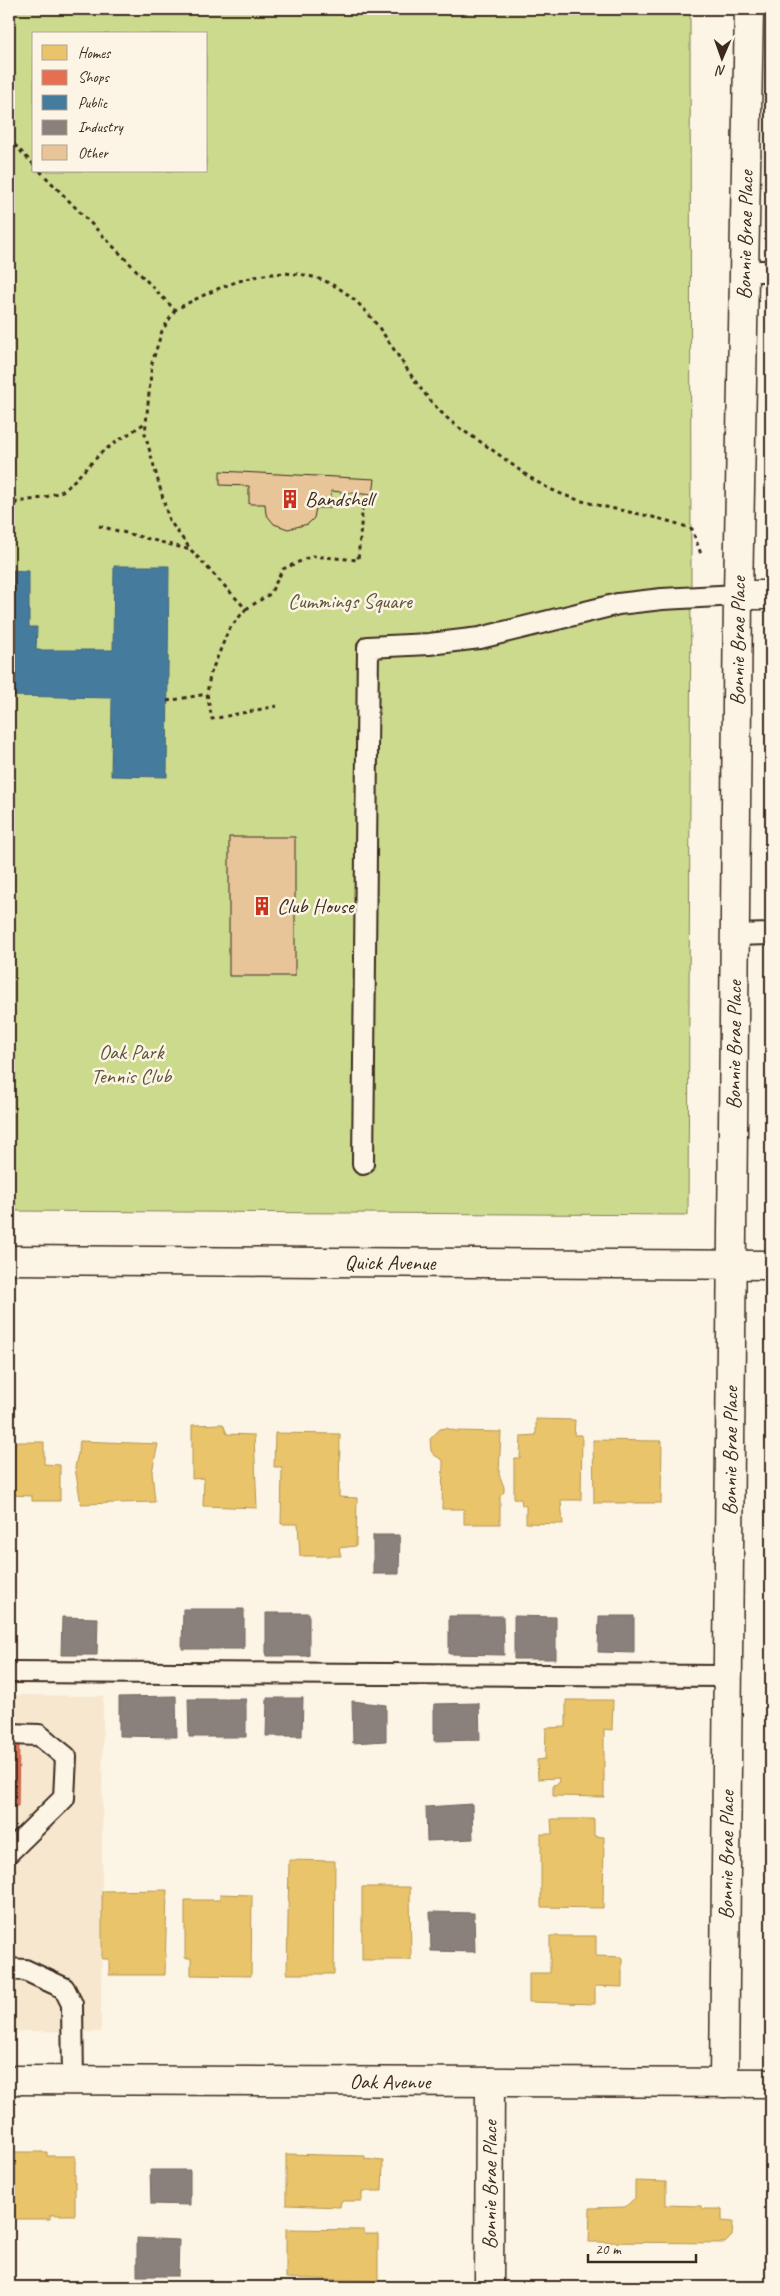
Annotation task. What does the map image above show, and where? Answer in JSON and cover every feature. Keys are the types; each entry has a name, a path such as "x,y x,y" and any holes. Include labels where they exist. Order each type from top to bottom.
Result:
{"street":[{"name":"Bonnie Brae Place","path":"724,2083 738,595 749,9"},
{"path":"738,595 771,595"},
{"name":"Quick Avenue","path":"9,1260 771,1266"},
{"name":"Oak Avenue","path":"9,2080 771,2083"},
{"name":"Bonnie Brae Place","path":"489,2287 490,2082"}],"lane":[{"path":"744,271 771,271"},
{"path":"363,1164 368,647 429,644 480,638 618,604 662,599 738,595"},
{"path":"735,935 771,934"},
{"path":"9,1672 728,1676"},
{"path":"9,1734 38,1734 66,1757 64,1798 9,1852"},
{"path":"17,1970 64,1988 72,2004 73,2081"}],"path":[{"path":"9,139 32,163"},
{"path":"41,172 175,310"},
{"path":"246,608 191,550 169,520 145,434 152,363 162,331 175,310 250,276 292,272 334,285 369,316 406,370 445,416 533,480 567,498 670,520 692,529 702,557"},
{"path":"9,510 17,502 43,498 66,490 103,451 146,422"},
{"path":"278,706 212,719 207,694 210,675 229,629 246,608 270,594 283,569 312,556 358,560 363,502"},
{"path":"99,526 191,550"},
{"path":"167,701 207,694"}],"shaded area":[{"path":"9,1695 103,1696 101,2032 9,2031"}],"green space":[{"name":"Cummings Square","path":"9,9 690,9 691,580 688,1215 9,1211"}],"building: Homes":[{"path":"536,1419 575,1420 574,1435 582,1435 581,1500 561,1500 563,1524 526,1523 526,1506 522,1505 521,1499 514,1499 514,1458 520,1458 521,1436 536,1435"},
{"path":"223,1424 227,1434 254,1435 257,1508 203,1506 204,1478 192,1479 192,1425"},
{"path":"446,1428 456,1431 501,1432 499,1474 504,1492 500,1496 500,1524 464,1524 464,1509 442,1509 443,1460 431,1451 430,1439 440,1429"},
{"path":"275,1433 340,1434 339,1497 357,1498 356,1546 339,1548 341,1556 300,1556 298,1524 281,1524 282,1467 274,1467"},
{"path":"593,1440 662,1441 661,1503 594,1503"},
{"path":"80,1441 158,1444 152,1472 155,1502 81,1504 75,1468"},
{"path":"9,1442 44,1442 44,1464 60,1465 60,1501 32,1501 32,1496 9,1495"},
{"path":"566,1700 613,1700 612,1730 604,1729 604,1797 553,1796 553,1785 558,1784 559,1778 538,1779 537,1760 545,1759 546,1728 566,1727"},
{"path":"551,1819 594,1819 594,1836 604,1837 603,1908 541,1907 541,1834 552,1834"},
{"path":"289,1860 335,1861 334,1974 287,1974"},
{"path":"362,1887 410,1887 411,1960 362,1960"},
{"path":"167,1890 165,1975 109,1975 109,1959 102,1959 102,1891"},
{"path":"220,1894 252,1895 251,1976 191,1975 191,1958 185,1958 185,1900 220,1900"},
{"path":"550,1936 596,1936 596,1956 622,1957 622,1987 595,1986 595,2004 529,2002 529,1973 550,1973"},
{"path":"9,2152 47,2152 47,2156 75,2156 75,2215 50,2215 50,2219 9,2219"},
{"path":"286,2154 365,2156 365,2159 383,2161 382,2191 362,2191 362,2201 341,2201 340,2207 286,2205"},
{"path":"635,2181 666,2182 666,2205 722,2209 722,2221 733,2222 732,2236 725,2243 589,2242 590,2208 625,2207 635,2198"},
{"path":"286,2229 364,2230 364,2234 378,2234 378,2281 286,2278"}],"building: Shops":[{"path":"9,1741 19,1742 18,1806 9,1806"},
{"path":"9,2014 14,2014 13,2031 9,2031"}],"building: Public":[{"path":"114,566 169,566 167,777 111,776 112,698 9,696 9,570 29,571 29,627 37,627 36,650 113,650"}],"building: Industry":[{"path":"373,1535 400,1535 399,1574 373,1574"},
{"path":"183,1609 244,1609 244,1649 182,1649"},
{"path":"266,1613 309,1613 309,1656 266,1656"},
{"path":"449,1616 503,1616 504,1655 449,1654"},
{"path":"514,1616 556,1617 556,1659 514,1659"},
{"path":"599,1616 634,1616 634,1653 598,1652"},
{"path":"62,1617 98,1618 97,1655 61,1655"},
{"path":"176,1696 177,1737 119,1736 119,1697"},
{"path":"267,1698 303,1698 302,1736 266,1736"},
{"path":"188,1699 246,1699 246,1737 189,1737"},
{"path":"352,1701 386,1705 386,1741 353,1743"},
{"path":"479,1703 480,1740 434,1741 434,1704"},
{"path":"472,1804 473,1839 427,1841 426,1807"},
{"path":"430,1912 474,1913 475,1952 431,1951"},
{"path":"150,2170 190,2170 190,2205 151,2204"},
{"path":"137,2238 179,2240 178,2276 137,2276"}],"building: Other":[{"name":"Bandshell","path":"220,471 375,479 373,495 331,491 330,508 316,508 314,518 308,524 288,529 274,524 266,514 265,504 249,504 249,486 220,485"},
{"name":"Club House","path":"229,837 295,837 295,976 229,976"}],"place":[{"name":"Bandshell","path":"290,499"},
{"name":"Club House","path":"262,906"}],"park label":[{"name":"Oak Park Tennis Club","path":"131,1064"}]}
